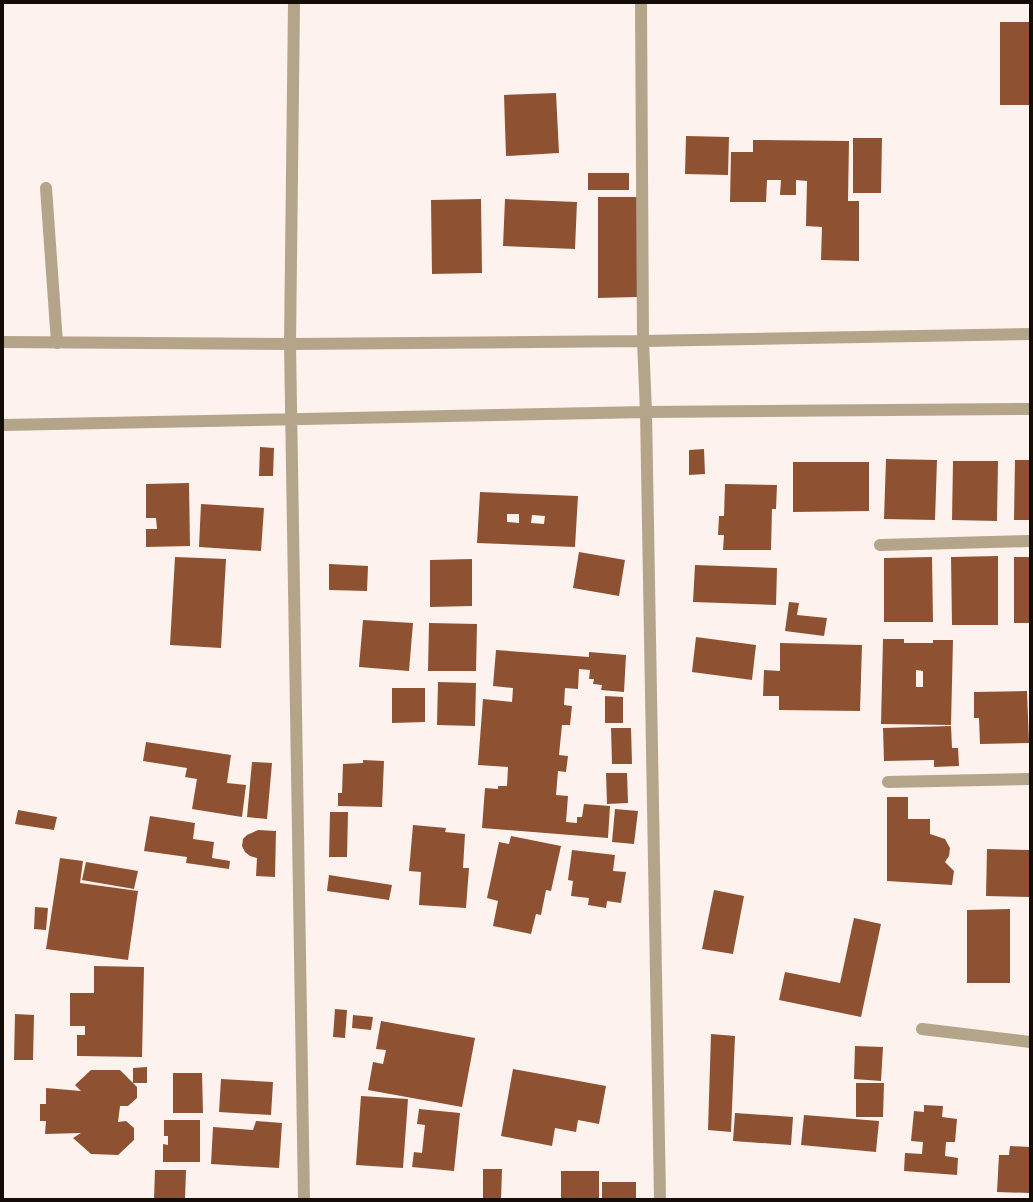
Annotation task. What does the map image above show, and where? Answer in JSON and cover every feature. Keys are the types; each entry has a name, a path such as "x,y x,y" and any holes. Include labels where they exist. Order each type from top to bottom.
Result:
{"street":[{"path":"294,3 290,344 293,418 304,1199"},
{"path":"641,3 643,341 646,412 660,1199"},
{"path":"46,188 57,342"},
{"path":"3,342 290,344 643,341 1030,334"},
{"path":"3,425 646,412 1030,409"},
{"path":"880,545 1030,541"},
{"path":"888,782 1030,779"},
{"path":"922,1029 1030,1042"}],"building":[{"path":"1000,22 1030,22 1030,105 1000,105"},
{"path":"556,93 559,153 506,156 504,95"},
{"path":"686,136 729,137 728,175 685,174"},
{"path":"853,138 882,138 881,193 853,193"},
{"path":"753,140 849,141 848,201 859,201 859,261 821,260 822,227 806,226 807,181 796,180 796,195 780,195 781,180 767,180 766,202 730,202 731,152 753,152"},
{"path":"588,173 629,173 629,190 588,190"},
{"path":"598,197 637,197 637,297 598,298"},
{"path":"481,199 482,273 432,274 431,200"},
{"path":"505,199 577,202 575,249 503,246"},
{"path":"260,447 274,448 273,476 259,476"},
{"path":"704,449 705,474 689,475 689,450"},
{"path":"886,459 937,460 935,520 884,519"},
{"path":"1015,460 1030,460 1030,520 1014,520"},
{"path":"953,461 998,461 997,521 952,520"},
{"path":"793,462 869,462 869,511 793,512"},
{"path":"189,483 190,546 146,547 146,529 157,529 156,518 146,518 146,484"},
{"path":"725,484 777,485 776,509 772,509 771,550 723,550 724,535 718,535 719,516 724,516"},
{"path":"480,492 578,496 575,547 477,543","holes":["507,514 519,514 519,523 507,522","532,515 545,516 544,524 531,523"]},
{"path":"201,504 264,508 261,551 199,547"},
{"path":"579,552 625,560 619,596 573,588"},
{"path":"998,556 998,625 952,625 951,557"},
{"path":"175,557 226,559 221,648 170,645"},
{"path":"932,557 933,622 884,622 884,558"},
{"path":"1014,557 1030,557 1030,623 1014,623"},
{"path":"472,559 472,606 430,607 430,560"},
{"path":"329,564 368,566 367,591 329,590"},
{"path":"695,565 777,568 776,605 693,602"},
{"path":"789,602 799,603 797,615 827,618 824,636 785,631"},
{"path":"363,620 413,623 409,671 359,667"},
{"path":"429,623 477,624 476,671 428,671"},
{"path":"696,637 756,645 752,680 692,672"},
{"path":"883,639 904,639 904,643 933,643 933,640 953,640 951,725 881,724","holes":["916,670 923,671 923,687 916,687"]},
{"path":"780,643 862,645 860,711 779,710 779,696 763,696 764,670 780,671"},
{"path":"496,650 589,657 589,652 626,655 624,692 601,690 602,685 593,684 594,679 589,679 590,670 579,669 578,689 565,688 564,705 572,706 570,725 562,725 559,755 568,756 566,772 558,771 556,795 568,796 566,822 577,823 577,817 582,817 584,804 610,806 608,838 482,828 485,788 498,789 498,786 507,786 508,767 478,765 483,699 512,702 513,688 493,686"},
{"path":"438,682 476,683 475,726 437,725"},
{"path":"392,688 425,688 425,722 392,723"},
{"path":"1027,691 1029,743 980,744 979,718 974,718 974,692"},
{"path":"605,696 623,697 623,723 605,723"},
{"path":"951,726 952,748 958,748 959,766 934,767 934,760 884,761 883,728"},
{"path":"611,728 631,728 632,764 612,764"},
{"path":"146,742 231,755 227,783 246,785 242,817 192,809 197,779 185,777 187,768 143,761"},
{"path":"363,760 384,761 382,807 338,806 338,793 342,793 343,764 363,763"},
{"path":"252,762 272,763 267,819 247,817"},
{"path":"606,773 627,773 628,803 607,804"},
{"path":"887,797 908,797 908,819 930,819 930,834 945,839 950,848 949,856 945,862 954,871 952,885 887,881"},
{"path":"615,809 638,811 634,844 612,842"},
{"path":"18,810 57,817 54,830 15,824"},
{"path":"330,812 348,812 347,857 329,857"},
{"path":"150,816 195,823 193,839 214,842 212,858 230,861 229,869 186,863 187,857 144,851"},
{"path":"413,825 446,828 445,832 465,834 463,868 469,868 466,908 419,905 421,872 409,871"},
{"path":"258,830 276,831 275,877 256,876 257,858 250,856 245,852 242,846 243,839 247,835"},
{"path":"511,836 561,846 551,891 546,890 541,915 536,914 531,934 493,926 498,901 487,898 499,842 509,844"},
{"path":"987,849 1030,850 1030,897 986,896"},
{"path":"572,850 615,855 613,871 626,872 621,903 607,901 606,908 588,905 589,898 571,896 573,881 568,880"},
{"path":"60,858 83,861 80,883 138,891 128,960 46,949"},
{"path":"86,862 138,871 134,889 82,880"},
{"path":"329,875 392,885 389,900 327,891"},
{"path":"714,890 744,896 733,954 702,949"},
{"path":"35,907 48,908 46,930 34,929"},
{"path":"1010,909 1010,983 967,983 967,910"},
{"path":"854,918 881,924 861,1017 779,1000 785,972 840,983"},
{"path":"94,966 144,967 142,1057 77,1056 77,1035 85,1035 85,1026 70,1026 70,993 94,993"},
{"path":"335,1009 347,1010 345,1038 333,1037"},
{"path":"15,1014 34,1015 33,1060 14,1060"},
{"path":"353,1015 373,1017 371,1030 352,1028"},
{"path":"381,1021 475,1038 462,1107 368,1090 373,1062 383,1064 386,1050 376,1049"},
{"path":"711,1034 735,1036 731,1132 708,1130"},
{"path":"855,1046 883,1047 881,1081 854,1079"},
{"path":"147,1067 147,1083 133,1083 133,1068"},
{"path":"513,1069 606,1086 599,1124 578,1120 576,1132 555,1128 552,1146 501,1136"},
{"path":"91,1070 120,1070 137,1087 137,1098 128,1106 120,1106 118,1122 126,1121 134,1128 134,1140 118,1155 91,1154 73,1138 81,1133 45,1134 46,1121 40,1121 40,1104 46,1104 46,1088 81,1091 75,1085"},
{"path":"173,1073 202,1073 203,1113 173,1113"},
{"path":"221,1079 273,1082 271,1115 219,1112"},
{"path":"856,1083 884,1083 883,1117 856,1117"},
{"path":"361,1096 408,1099 403,1168 356,1165"},
{"path":"924,1105 943,1106 942,1117 957,1119 955,1142 946,1142 945,1156 958,1158 957,1175 904,1171 905,1153 922,1154 923,1142 911,1141 914,1111 924,1112"},
{"path":"419,1109 460,1113 454,1171 412,1167 414,1152 422,1153 425,1125 417,1124"},
{"path":"735,1113 793,1117 791,1145 733,1141"},
{"path":"804,1115 879,1121 876,1152 801,1145"},
{"path":"164,1120 200,1120 200,1162 163,1162 163,1144 168,1145 168,1136 164,1136"},
{"path":"256,1121 282,1123 279,1168 211,1164 213,1127 253,1130"},
{"path":"1010,1146 1030,1147 1030,1193 997,1192 999,1155 1009,1155"},
{"path":"483,1169 502,1169 501,1199 483,1199"},
{"path":"155,1170 186,1170 185,1199 154,1199"},
{"path":"561,1171 599,1171 599,1199 561,1199"},
{"path":"602,1182 636,1182 636,1199 602,1199"}]}
